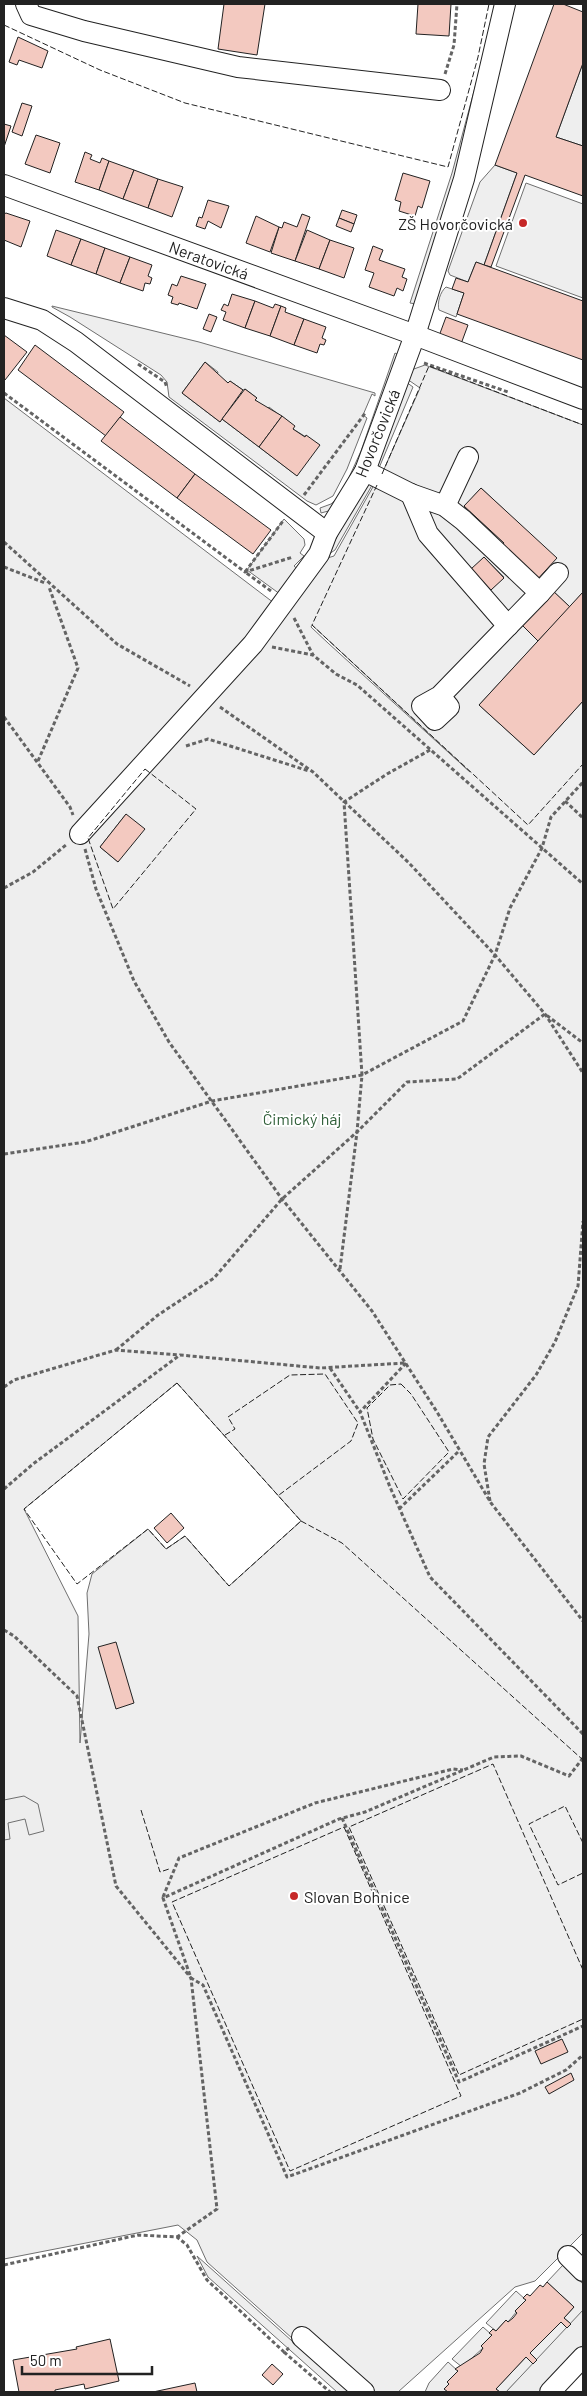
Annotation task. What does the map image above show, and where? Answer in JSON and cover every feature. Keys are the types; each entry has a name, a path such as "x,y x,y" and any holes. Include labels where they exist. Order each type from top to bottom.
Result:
{"street":[{"path":"26,4 30,15 84,31 238,67 440,90"},
{"name":"Hovorčovická","path":"80,834 253,644 319,554 327,534 365,471 415,335 464,179 505,4"},
{"name":"Neratovická","path":"4,185 415,335 583,399"},
{"path":"4,308 42,320 76,342 327,534"},
{"path":"445,506 468,457"},
{"path":"365,471 411,494 445,506 463,520 540,593"},
{"path":"411,494 428,534 508,626"},
{"path":"440,696 558,573"},
{"path":"568,2256 583,2271"},
{"path":"302,2337 364,2392"},
{"path":"560,2389 583,2357"}],"path":[{"path":"440,90 454,45 457,4"},
{"path":"407,357 509,392"},
{"path":"4,393 284,600 313,655 336,674 357,685 583,884"},
{"path":"245,572 371,405"},
{"path":"369,419 372,411"},
{"path":"4,542 49,585 117,644 205,696 313,772 409,864 495,955 545,1014 583,1073"},
{"path":"245,572 295,556"},
{"path":"4,567 49,585 78,668 38,761"},
{"path":"253,644 313,655"},
{"path":"4,717 70,807 96,889 134,981 170,1042 282,1199 372,1311 406,1363 491,1503 583,1621"},
{"path":"183,747 208,739 313,772"},
{"path":"344,802 387,774 430,750"},
{"path":"4,1154 85,1142 212,1101 362,1075 462,1021 495,955 510,908 542,848 551,817 583,782"},
{"path":"340,1269 362,1075 344,802"},
{"path":"565,802 583,818"},
{"path":"4,888 33,872 80,834"},
{"path":"545,1014 583,1043"},
{"path":"116,1350 158,1315 214,1278 282,1199 357,1132 407,1082 457,1079 545,1014"},
{"path":"491,1503 484,1464 488,1437 536,1375 555,1342 578,1286 583,1221"},
{"path":"4,1387 14,1380 116,1350 330,1368 406,1363"},
{"path":"4,1489 33,1464 180,1355"},
{"path":"360,1412 406,1363"},
{"path":"330,1368 360,1412 399,1509 430,1577 583,1734"},
{"path":"399,1509 459,1451"},
{"path":"4,1630 14,1636 77,1696 116,1886 191,1978 203,1985 286,2177 520,2093 566,2070 583,2055"},
{"path":"163,1898 342,1818 365,1812 494,1757 521,1756 569,1776 583,1758"},
{"path":"4,2264 138,2235 177,2237 217,2209 191,1978 163,1898 179,1858 315,1803 453,1769 463,1770"},
{"path":"342,1818 459,2082 583,2026"},
{"path":"177,2237 187,2246 207,2280 330,2392"},
{"path":"284,2352 302,2337"}],"green space":[{"path":"583,63 583,146 556,137"},
{"path":"495,165 517,173 484,265 476,262 468,282 450,275 448,271 480,182"},
{"path":"526,183 583,204 583,298 496,266"},
{"path":"446,287 464,293 456,317 439,310 438,304"},
{"path":"52,307 199,342 375,393 375,396 372,394 363,415 367,418 347,469 333,496 316,505 307,501 169,397 167,382 161,375","holes":["205,362 218,372 217,375 228,383 230,381 243,390 245,389 257,398 255,400 267,409 269,407 294,426 293,429 319,445 296,475 222,419 220,422 182,393"]},
{"name":"Čimický háj","path":"425,365 583,425 583,592 570,607 552,590 521,624 538,641 479,705 534,755 583,701 583,2233 535,2281 515,2287 398,2392 372,2392 293,2339 207,2262 197,2240 178,2225 4,2259 4,398 274,603 225,665 239,674 324,559 334,556 374,485 377,485 420,388 407,379 411,370","holes":["481,488 556,558 504,543 464,507","484,557 504,577 491,590 472,570","312,625 470,772 328,643 311,627","126,814 118,862 100,847","177,1383 301,1521 229,1586 185,1536 166,1549 148,1529 92,1574 87,1593 89,1634 80,1743 78,1616 24,1509"]},
{"path":"284,519 304,539 305,545 300,553 304,556 294,566 302,573 284,597 247,570"},
{"path":"197,2256 349,2392 337,2392 208,2277"},
{"path":"563,2265 583,2284 583,2311 571,2324 564,2318 574,2307 547,2282"},
{"path":"516,2291 526,2300 508,2322 506,2320 496,2331 486,2323"},
{"path":"561,2322 567,2328 537,2360 530,2353"},
{"path":"483,2327 492,2335 481,2346 483,2348 462,2367 452,2359"},
{"path":"526,2357 533,2364 506,2392 500,2392 496,2389"},
{"path":"448,2362 458,2371 447,2382 449,2384 445,2389 448,2392 425,2392 429,2383"}],"shaded area":[{"path":"488,39 457,180 416,304 410,303 452,173"},
{"path":"395,353 399,355 366,454 332,510 321,513 320,508 331,504 341,495 361,451"},
{"path":"406,382 413,387 371,487 335,550 326,556 366,484"},
{"path":"24,1796 38,1804 44,1831 29,1835 25,1819 8,1823 10,1839 4,1840 4,1800"},
{"path":"583,2310 583,2360 550,2392 506,2392"}],"building":[{"path":"224,4 265,4 257,55 218,49"},
{"path":"418,4 451,4 449,36 416,34"},
{"path":"554,4 563,4 583,12 583,63 556,137 583,146 583,196 525,175 491,267 484,265 517,173 495,165"},
{"path":"18,37 48,51 42,68 19,60 17,65 9,62"},
{"path":"22,103 32,106 22,136 12,132"},
{"path":"4,124 11,126 4,147"},
{"path":"36,135 60,143 50,173 25,164"},
{"path":"85,152 92,155 90,159 100,163 102,158 109,161 99,190 75,182"},
{"path":"109,161 134,170 123,199 99,190"},
{"path":"134,170 158,179 148,208 123,199"},
{"path":"403,173 430,181 422,208 418,206 415,216 399,211 401,202 395,200"},
{"path":"158,179 183,187 172,217 148,208"},
{"path":"208,200 229,206 221,228 208,221 205,229 196,226 199,217 202,218"},
{"path":"342,210 357,215 354,224 339,218"},
{"path":"4,214 30,221 21,247 4,240"},
{"path":"302,214 310,217 295,261 271,253 279,227 282,228 284,222 297,227"},
{"path":"256,216 279,227 270,252 246,243"},
{"path":"339,218 354,224 351,232 336,226"},
{"path":"56,230 81,239 71,265 47,256"},
{"path":"307,230 330,240 319,269 295,261"},
{"path":"81,239 105,248 96,274 71,265"},
{"path":"330,240 354,248 344,278 319,269"},
{"path":"373,246 383,250 379,260 405,269 402,277 407,279 403,291 397,288 394,296 369,287 374,273 365,270"},
{"path":"105,248 130,257 120,283 96,274"},
{"path":"130,257 152,265 148,276 152,278 150,284 145,283 143,291 120,283"},
{"path":"476,262 583,301 583,360 457,314 464,293 452,289 456,278 468,282"},
{"path":"181,276 206,284 197,309 179,303 178,305 171,303 173,297 168,295 172,284 177,286"},
{"path":"232,294 255,301 245,328 223,320 226,312 221,310 224,304 228,306"},
{"path":"255,301 273,308 275,304 281,306 270,336 245,328"},
{"path":"281,306 286,308 285,312 304,319 294,345 270,336"},
{"path":"209,314 217,317 211,332 203,329"},
{"path":"446,317 468,325 461,344 439,336"},
{"path":"304,319 326,327 322,338 326,340 324,345 320,344 317,353 294,345"},
{"path":"4,335 27,352 5,380 4,379"},
{"path":"35,345 124,412 106,436 18,370"},
{"path":"205,362 228,383 230,381 243,390 220,422 182,393"},
{"path":"245,389 257,398 255,400 282,416 259,447 222,419"},
{"path":"282,416 295,426 293,429 320,445 297,476 259,447"},
{"path":"120,417 195,474 177,498 101,441"},
{"path":"195,474 271,530 253,554 177,498"},
{"path":"481,488 557,558 535,582 499,549 504,543 464,506"},
{"path":"484,557 504,578 491,590 471,569"},
{"path":"552,590 570,607 538,641 521,624"},
{"path":"583,592 583,701 534,755 479,705"},
{"path":"126,814 145,829 118,862 100,847"},
{"path":"171,1513 184,1528 167,1543 154,1528"},
{"path":"116,1642 134,1703 116,1709 98,1647"},
{"path":"562,2039 568,2052 541,2064 535,2051"},
{"path":"571,2073 574,2080 549,2094 545,2087"},
{"path":"547,2282 574,2307 564,2318 571,2324 567,2328 561,2322 530,2353 537,2360 533,2364 526,2357 496,2389 500,2392 448,2392 444,2389 449,2384 447,2382 458,2371 455,2369 480,2353 483,2348 481,2346 492,2335 489,2333 493,2329 496,2331 506,2320 508,2322 513,2318 517,2313 515,2311 526,2300 523,2298 527,2294 530,2296 540,2285 543,2287"},
{"path":"110,2339 119,2381 85,2389 84,2384 55,2390 55,2392 19,2392 13,2360 77,2349 76,2347"},
{"path":"272,2364 283,2374 273,2385 262,2375"},
{"path":"195,2383 197,2392 153,2392"}],"fence":[{"path":"4,25 100,70 185,103 448,167 478,57 489,4"},
{"path":"382,474 429,366 583,425"},
{"path":"377,485 312,625 528,825 583,764"},
{"path":"145,769 196,809 113,909 88,838 145,769"},
{"path":"225,1435 235,1429 228,1417 290,1375 325,1374 358,1423 351,1441 279,1495"},
{"path":"177,1383 301,1521 229,1586 185,1536 166,1549 148,1529 77,1584 24,1509 177,1383"},
{"path":"401,1384 411,1394 449,1452 403,1499 373,1439 367,1408 390,1385 401,1384"},
{"path":"301,1521 342,1543 583,1760"},
{"path":"583,1970 493,1764 349,1827 459,2075 583,2019"},
{"path":"583,1843 565,1806 529,1824 558,1885 583,1873"},
{"path":"141,1810 160,1872 169,1869"},
{"path":"344,1827 461,2096 290,2171 172,1902 344,1827"}],"place":[{"name":"ZŠ Hovorčovická","path":"523,223"},
{"name":"Slovan Bohnice","path":"294,1896"}]}
